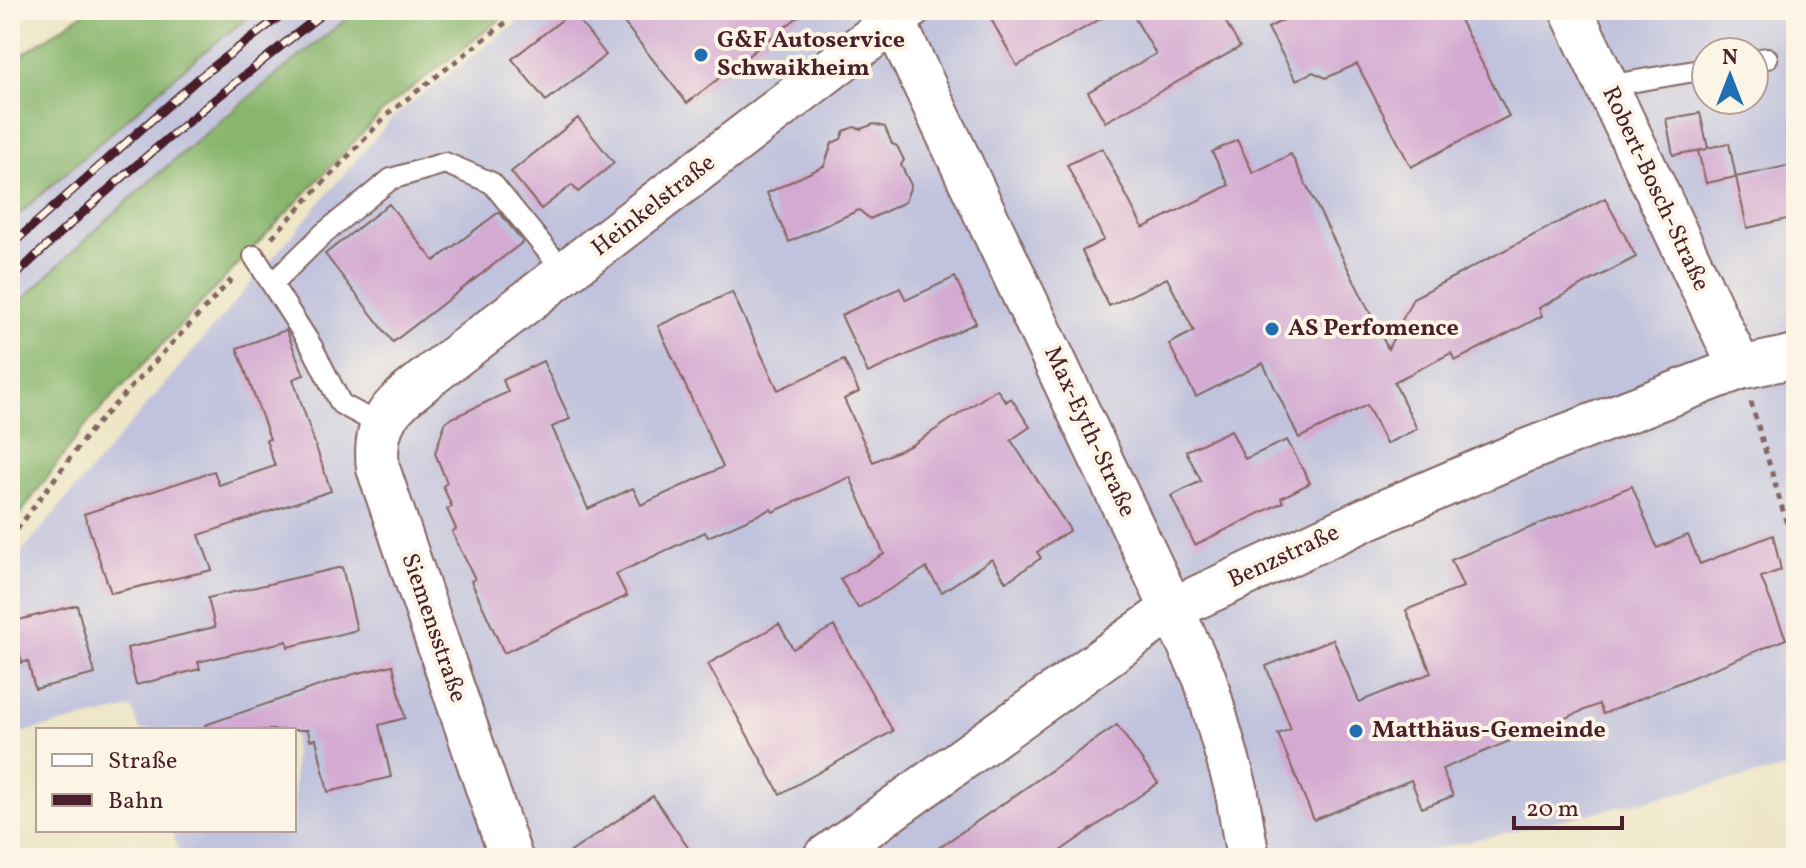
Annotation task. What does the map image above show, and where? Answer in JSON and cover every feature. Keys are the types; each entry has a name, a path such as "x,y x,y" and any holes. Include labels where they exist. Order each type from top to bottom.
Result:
{"street":[{"name":"Robert-Bosch-Straße","path":"1579,12 1607,86 1740,368"},
{"name":"Heinkelstraße","path":"389,413 901,14"},
{"name":"Max-Eyth-Straße","path":"901,14 1205,679 1236,788 1248,858"},
{"name":"Benzstraße","path":"824,858 1172,609 1366,519 1525,451 1740,368 1796,356"},
{"name":"Siemensstraße","path":"389,413 375,446 378,468 511,858"}],"lane":[{"path":"1607,86 1690,72"},
{"path":"272,284 324,233 391,179 445,163 492,183 566,274"},
{"path":"254,256 312,347 341,404 389,413"}],"path":[{"path":"1740,368 1796,555"}],"shaded area":[{"path":"257,10 358,10 232,109 10,313 10,222 188,65"},
{"path":"533,10 1796,10 1796,766 1396,858 180,858 173,832 296,832 296,728 139,728 132,708 10,735 10,565 393,117"}],"green space":[{"path":"88,10 257,10 188,65 10,222 10,63"},
{"path":"358,10 513,10 385,109 85,426 10,528 10,313 179,156"}],"building":[{"path":"614,10 807,10 687,103"},
{"path":"986,10 1116,10 1017,66"},
{"path":"1130,10 1219,10 1240,47 1105,122 1088,92 1156,54"},
{"path":"1302,10 1455,10 1509,116 1411,167 1357,64 1326,78 1313,72 1296,80 1268,28"},
{"path":"572,12 606,55 546,101 512,59"},
{"path":"1701,116 1708,148 1729,143 1736,177 1706,183 1698,151 1707,149 1673,155 1666,119"},
{"path":"578,118 614,163 578,192 572,185 541,209 511,172"},
{"path":"874,124 885,127 892,144 897,146 904,160 901,165 911,185 905,202 870,219 859,210 789,242 767,193 824,166 832,143 841,139 844,131"},
{"path":"1237,140 1253,173 1291,154 1388,349 1413,298 1605,198 1636,257 1539,308 1542,316 1455,361 1451,353 1394,382 1417,429 1386,444 1367,405 1299,438 1263,363 1196,397 1169,344 1194,331 1167,278 1109,306 1082,251 1104,240 1067,165 1102,148 1143,228 1229,185 1212,152"},
{"path":"1796,164 1796,217 1747,228 1736,177"},
{"path":"389,204 434,261 499,212 523,242 393,342 325,254"},
{"path":"955,277 976,323 868,373 841,315 900,288 906,300"},
{"path":"732,292 778,390 844,360 859,392 844,399 873,462 912,445 997,389 1006,402 1011,398 1030,427 1011,440 1070,530 1037,552 1041,558 1006,582 992,559 942,592 926,568 858,608 840,579 884,554 850,477 708,537 705,532 616,574 627,596 504,653 471,581 475,579 452,532 456,529 447,509 452,507 443,486 447,483 435,453 446,421 508,392 503,380 543,361 570,419 552,427 588,509 633,488 641,505 723,467 658,326"},
{"path":"286,330 304,375 293,379 331,491 199,535 212,570 111,593 84,514 214,471 219,485 275,466 266,440 270,439 237,348"},
{"path":"1231,430 1245,459 1287,440 1310,483 1281,498 1283,502 1195,545 1171,496 1201,481 1186,451"},
{"path":"1632,486 1657,548 1688,535 1700,564 1773,535 1781,570 1761,577 1786,639 1603,714 1599,704 1442,769 1453,796 1422,808 1411,780 1314,820 1278,734 1291,729 1266,666 1333,639 1359,702 1431,673 1406,610 1463,587 1451,560"},
{"path":"342,567 357,630 288,647 287,641 198,662 200,669 136,685 127,648 215,627 208,598"},
{"path":"77,605 95,674 35,689 28,661 22,663 11,622"},
{"path":"779,624 793,649 834,626 893,731 780,794 708,664"},
{"path":"393,665 405,718 379,725 391,777 328,792 316,739 310,740 308,730 205,728 205,725 354,674"},
{"path":"1117,725 1158,783 1050,858 924,858"},
{"path":"653,796 695,858 562,858"}],"railway":[{"path":"10,246 200,77 288,10"},
{"path":"10,281 165,141 327,10"}],"place":[{"name":"G&F Autoservice Schwaikheim","path":"701,55"},
{"name":"AS Perfomence","path":"1272,329"},
{"name":"Matthäus-Gemeinde","path":"1356,731"}]}
